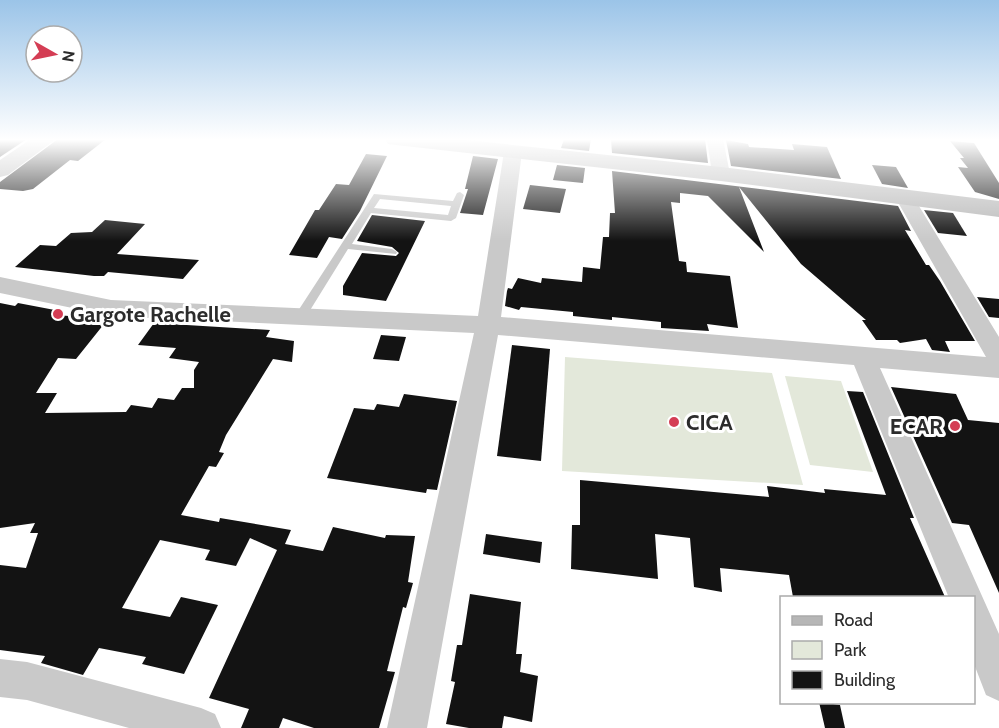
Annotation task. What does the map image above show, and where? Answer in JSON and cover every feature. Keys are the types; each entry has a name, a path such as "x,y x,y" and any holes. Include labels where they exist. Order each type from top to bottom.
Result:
{"street":[{"path":"407,728 488,325 510,173"},
{"path":"711,173 999,210"},
{"path":"904,197 999,358"},
{"path":"0,285 111,308 488,325 999,368"},
{"path":"863,357 967,596"},
{"path":"975,618 999,682"},
{"path":"0,678 27,681 201,728"}],"lane":[{"path":"300,317 377,196 458,200"},
{"path":"346,246 392,252"}],"green space":[{"name":"CICA","path":"565,357 772,373 803,485 562,471"},
{"name":"CICA","path":"785,376 841,381 873,472 810,465"}],"building":[{"path":"12,173 53,173 33,189 23,191 0,189 0,182"},
{"path":"356,173 379,173 360,211 342,239 329,237 317,258 289,255 315,210 319,210 336,184 349,185"},
{"path":"469,173 494,173 483,215 460,213 468,189 465,189"},
{"path":"555,173 584,173 583,183 553,180"},
{"path":"612,173 628,173 898,206 911,231 905,230 926,265 929,265 940,281 975,341 945,341 950,352 932,350 926,339 900,343 897,340 876,340 862,320 866,320 801,264 739,187 764,252 708,196 680,193 680,203 671,202 679,261 686,262 687,272 730,276 738,328 707,324 709,331 661,328 661,322 573,316 573,312 521,307 519,310 505,306 508,288 512,289 518,278 541,283 542,278 582,282 583,267 600,269 603,237 609,237 610,213 615,213"},
{"path":"790,173 838,173 841,179"},
{"path":"876,173 899,173 908,188 882,184"},
{"path":"962,173 993,173 999,183 999,199 975,192"},
{"path":"530,185 566,189 560,213 523,209"},
{"path":"924,210 953,213 967,236 938,233"},
{"path":"372,215 425,221 386,301 343,295 343,286 362,253 396,256 399,253 392,247 357,241"},
{"path":"105,220 145,224 117,254 199,260 183,279 108,272 104,276 94,276 15,267 40,245 56,246 71,233 92,232"},
{"path":"977,297 999,299 999,318 989,317"},
{"path":"0,303 15,306 18,303 60,311 56,315 108,319 76,359 58,358 36,393 57,393 45,413 126,412 131,405 152,408 158,398 174,400 182,388 194,388 194,370 199,362 169,358 176,348 138,345 154,323 270,330 266,337 294,341 292,362 273,359 226,435 219,452 224,453 216,467 209,466 181,515 219,522 220,518 291,530 285,544 323,551 333,527 385,538 386,535 415,536 408,582 413,583 406,608 403,607 387,671 395,672 379,728 314,728 283,718 279,728 241,728 249,709 209,698 277,550 250,538 236,566 205,560 210,550 160,540 122,608 170,617 181,597 218,605 184,674 142,664 146,657 99,648 83,675 41,663 45,656 0,650 0,565 26,568 38,533 30,533 35,523 0,528"},
{"path":"381,335 406,337 399,361 373,359"},
{"path":"512,345 550,349 541,461 497,456"},
{"path":"891,387 956,394 968,420 999,423 999,593 969,525 952,523"},
{"path":"847,391 863,392 914,518 910,518 945,596 793,596 789,575 720,568 722,592 694,587 690,538 655,534 658,579 571,569 572,525 580,525 580,480 769,497 767,486 825,493 824,489 886,495"},
{"path":"404,394 457,401 437,490 427,489 426,493 327,478 354,408 374,410 377,404 399,407"},
{"path":"486,534 542,542 540,563 483,554"},
{"path":"470,594 521,602 516,654 522,654 520,672 538,676 532,722 504,716 502,728 469,728 446,724 455,682 451,681 457,645 462,645"},
{"path":"819,704 840,705 845,728 825,728"}],"place":[{"name":"Gargote Rachelle","path":"58,314"},
{"name":"CICA","path":"674,422"},
{"name":"ECAR","path":"955,426"}]}
